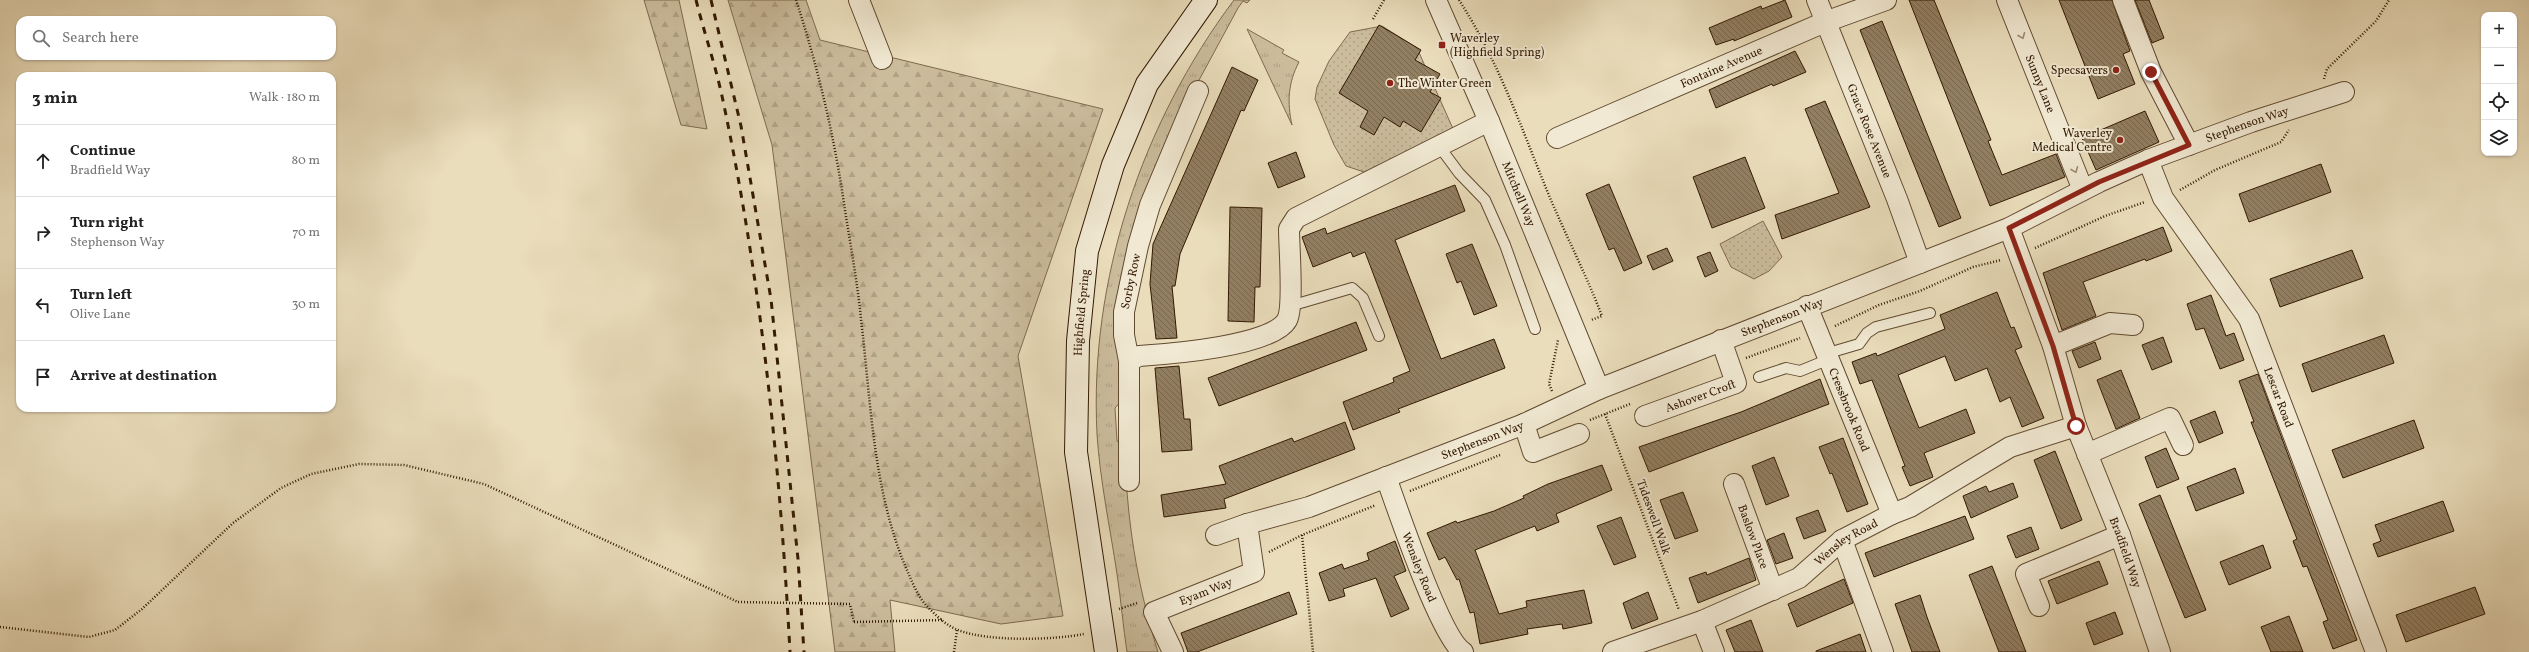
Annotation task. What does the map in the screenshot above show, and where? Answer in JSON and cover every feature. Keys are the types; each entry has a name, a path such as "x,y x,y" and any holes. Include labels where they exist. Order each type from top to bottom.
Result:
{"main road":[{"name":"Highfield Spring","path":"1104,642 1076,452 1078,341 1087,251 1113,165 1147,84 1206,0"}],"street":[{"path":"859,0 882,59"},
{"name":"Mitchell Way","path":"1436,0 1489,121 1599,389"},
{"name":"Grace Rose Avenue","path":"1816,0 1897,199 1920,263"},
{"name":"Fontaine Avenue","path":"1557,138 1825,22 1886,0"},
{"name":"Sunny Lane","path":"2007,0 2083,190"},
{"path":"2123,0 2151,72 2189,145"},
{"name":"Sorby Row","path":"1129,481 1129,361 1124,336 1124,312 1138,246 1150,206 1198,91"},
{"name":"Stephenson Way","path":"1216,535 1247,524 1309,507 1524,424 1599,389 1807,306 2009,228 2083,190 2148,160 2344,92"},
{"path":"1129,361 1139,356 1219,347 1266,335 1280,328 1287,319 1290,306 1289,229 1291,222 1489,121"},
{"name":"Lescar Road","path":"2148,160 2163,198 2249,319 2376,652"},
{"name":"Bradfield Way","path":"2009,228 2053,346 2076,426 2120,535 2160,652"},
{"name":"Cressbrook Road","path":"1807,306 1826,357 1892,514"},
{"path":"2053,346 2110,323 2133,325"},
{"name":"Ashover Croft","path":"1640,409 1736,383 1721,340"},
{"path":"2087,454 2170,418 2183,445"},
{"path":"1524,424 1533,452 1581,428"},
{"name":"Wensley Road","path":"1613,652 1694,623 1799,578 1842,540 1892,514 1910,507 2010,447 2076,426"},
{"name":"Wensley Road","path":"1386,477 1442,620 1461,652"},
{"name":"Baslow Place","path":"1734,484 1774,590"},
{"name":"Eyam Way","path":"1174,652 1154,612 1254,572 1251,560 1247,524"},
{"path":"2039,606 2026,574 2120,535"},
{"path":"1842,540 1882,652"},
{"path":"1694,623 1714,652"}],"lane":[{"path":"1439,146 1459,173 1485,200 1505,244 1535,329"},
{"path":"1290,306 1352,288 1363,298 1379,336"},
{"path":"1759,377 1786,368 1800,371 1826,357 1859,344 1867,333 1876,327 1930,314"}],"path":[{"path":"796,0 816,65 843,193 861,316 882,494 894,539 915,588 926,606 957,630 979,636 1062,638 1104,642"},
{"path":"1373,19 1384,0"},
{"path":"1459,0 1508,91 1549,194 1602,316 1573,326"},
{"path":"1729,364 1816,332 1832,328 1879,304 1920,291 1973,267 2019,255 2105,216 2141,202 2163,198 2182,190 2215,170 2281,142 2311,103 2327,69 2376,21 2389,0"},
{"path":"1581,428 1605,414 1640,409"},
{"name":"Tideswell Walk","path":"1605,414 1694,623"},
{"path":"1251,560 1302,535 1503,454"},
{"path":"0,627 89,637 115,630 142,610 233,524 281,488 311,474 359,464 404,465 484,484 738,602 850,604 854,622 943,620"},
{"path":"1302,535 1313,652"},
{"path":"954,652 957,630"}],"green space":[{"path":"644,0 679,0 707,129 681,125"},
{"path":"728,0 806,0 820,40 1103,109 1018,356 1063,616 1001,624 890,600 895,652 835,652 772,145"},
{"path":"1234,0 1250,0 1247,3 1243,1 1238,8 1165,143 1136,228 1117,332 1122,400 1115,408 1117,441 1125,447 1130,525 1134,551 1144,602 1158,652 1127,652 1117,574 1098,452 1097,376 1102,319 1113,261 1128,205 1148,151 1173,98 1201,48"},
{"path":"1382,26 1417,48 1454,131 1364,172 1346,166 1334,145 1315,99 1317,87 1329,61 1350,32"},
{"path":"1247,29 1284,50 1282,53 1299,62 1293,77 1289,100 1292,125"},
{"path":"1763,221 1782,257 1769,271 1754,279 1731,267 1720,244"}],"building":[{"path":"1785,0 1792,17 1734,41 1734,39 1716,45 1709,28 1761,6 1762,9"},
{"path":"1909,0 1934,0 1991,140 1988,141 2002,175 2056,154 2065,177 1990,206"},
{"path":"2059,0 2112,0 2130,51 2123,54 2135,84 2098,99"},
{"path":"2135,0 2149,0 2164,38 2152,43"},
{"path":"1882,21 1961,218 1939,227 1860,30"},
{"name":"The Winter Green","path":"1379,25 1421,50 1415,60 1440,74 1430,92 1441,98 1421,132 1403,121 1400,127 1384,117 1374,135 1360,127 1368,111 1339,93"},
{"path":"1795,51 1806,72 1773,86 1772,84 1716,108 1709,90"},
{"path":"1232,67 1258,80 1244,111 1241,110 1180,254 1175,286 1172,286 1177,338 1156,339 1150,284 1153,244"},
{"path":"1825,101 1870,207 1782,239 1775,215 1839,193 1805,109"},
{"name":"Waverley Medical Centre","path":"2145,111 2159,142 2096,170 2082,138"},
{"path":"1296,152 1305,177 1278,188 1268,163"},
{"path":"1745,157 1765,208 1712,228 1693,177"},
{"path":"2321,164 2331,192 2249,222 2239,194"},
{"path":"1609,184 1642,263 1624,271 1614,248 1609,250 1586,194"},
{"path":"1455,185 1465,211 1395,240 1441,359 1494,339 1505,368 1398,409 1400,412 1353,430 1343,402 1394,382 1393,378 1410,371 1365,252 1353,257 1351,252 1313,267 1302,237 1325,228 1327,234"},
{"path":"1230,207 1262,208 1260,287 1255,287 1254,322 1228,321"},
{"path":"2163,227 2172,251 2146,261 2145,259 2083,282 2096,316 2062,330 2043,273"},
{"path":"1472,244 1497,306 1474,315 1461,281 1457,283 1446,254"},
{"path":"1667,248 1673,261 1653,270 1647,256"},
{"path":"2352,250 2363,278 2280,307 2270,279"},
{"path":"1710,252 1718,271 1705,277 1697,257"},
{"path":"1997,292 2011,328 2014,327 2022,347 2015,350 2044,418 2022,427 2010,397 2000,402 1987,368 1955,381 1945,356 1898,375 1919,428 1966,409 1975,433 1924,453 1933,477 1910,486 1902,467 1905,466 1872,380 1860,384 1852,362 1876,353 1877,356 1945,329 1940,315"},
{"path":"2211,295 2226,336 2234,333 2244,360 2220,369 2204,328 2196,330 2187,304"},
{"path":"1356,322 1367,350 1219,406 1208,378"},
{"path":"2384,335 2394,363 2312,392 2302,364"},
{"path":"2163,337 2172,362 2152,370 2142,345"},
{"path":"2095,342 2101,359 2079,368 2072,351"},
{"path":"1179,366 1184,419 1190,419 1192,450 1162,452 1155,368"},
{"path":"2121,370 2140,418 2116,429 2097,380"},
{"path":"2258,374 2357,640 2333,649 2323,622 2328,620 2307,566 2303,567 2293,541 2297,539 2251,422 2254,422 2239,381"},
{"path":"1820,379 1829,404 1649,472 1639,447 1741,412"},
{"path":"2215,411 2223,433 2199,443 2190,421"},
{"path":"2414,420 2424,448 2343,478 2332,450"},
{"path":"1345,422 1355,449 1224,499 1226,508 1164,517 1161,495 1226,484 1219,466 1292,438 1294,442"},
{"path":"1843,438 1868,504 1847,512 1832,473 1830,474 1819,447"},
{"path":"2166,448 2179,479 2157,488 2145,457"},
{"path":"2055,451 2082,520 2061,529 2034,460"},
{"path":"1774,457 1789,496 1766,505 1752,466"},
{"path":"1602,465 1612,490 1556,514 1559,522 1537,531 1535,526 1475,550 1499,614 1527,607 1526,601 1584,590 1592,623 1563,629 1562,624 1527,629 1528,634 1480,644 1474,612 1470,613 1459,579 1457,580 1445,557 1439,560 1427,533 1456,521 1457,523 1494,511 1524,498 1523,496 1548,484"},
{"path":"2235,468 2244,493 2196,511 2187,487"},
{"path":"2013,483 2018,497 1971,518 1963,496 1986,486 1989,492"},
{"path":"1683,492 1698,531 1675,539 1660,500"},
{"path":"2160,495 2206,610 2185,618 2139,504"},
{"path":"2443,501 2454,531 2378,557 2373,544 2381,541 2375,525"},
{"path":"1818,510 1826,531 1804,539 1796,518"},
{"path":"1965,516 1974,539 1874,577 1865,553"},
{"path":"1621,517 1636,557 1614,565 1597,526"},
{"path":"2031,527 2039,549 2016,558 2007,536"},
{"path":"1784,533 1793,558 1776,564 1767,540"},
{"path":"1395,541 1406,571 1394,576 1409,609 1391,617 1376,578 1343,589 1345,596 1329,601 1319,573 1342,564 1344,569 1369,560 1367,553"},
{"path":"2263,545 2271,568 2229,585 2220,562"},
{"path":"1749,558 1756,580 1698,603 1689,578 1706,572 1707,575"},
{"path":"2099,561 2108,584 2057,604 2048,581"},
{"path":"1992,566 2026,652 1999,652 1969,575"},
{"path":"1844,579 1853,603 1797,627 1788,604"},
{"path":"2475,587 2485,614 2406,642 2396,615"},
{"path":"1289,592 1297,614 1197,652 1188,652 1181,633"},
{"path":"1648,592 1658,619 1632,629 1623,603"},
{"path":"1920,595 1940,652 1912,652 1895,604"},
{"path":"2115,612 2123,634 2094,645 2086,623"},
{"path":"2289,616 2303,652 2271,652 2261,627"},
{"path":"1751,620 1763,652 1735,652 1726,630"},
{"path":"1860,634 1866,652 1816,652 1816,651"}],"railway":[{"path":"696,0 722,96 736,165 758,303 767,372 781,512 790,652"},
{"path":"711,0 741,126 771,299 798,559 804,652"}],"place":[{"name":"Waverley (Highfield Spring)","path":"1442,45"},
{"name":"Specsavers","path":"2116,70"},
{"name":"The Winter Green","path":"1390,83"},
{"name":"Waverley Medical Centre","path":"2120,140"}],"route":[{"path":"2076,426 2053,346 2009,228 2099,182 2148,160 2189,145 2151,72"}]}
